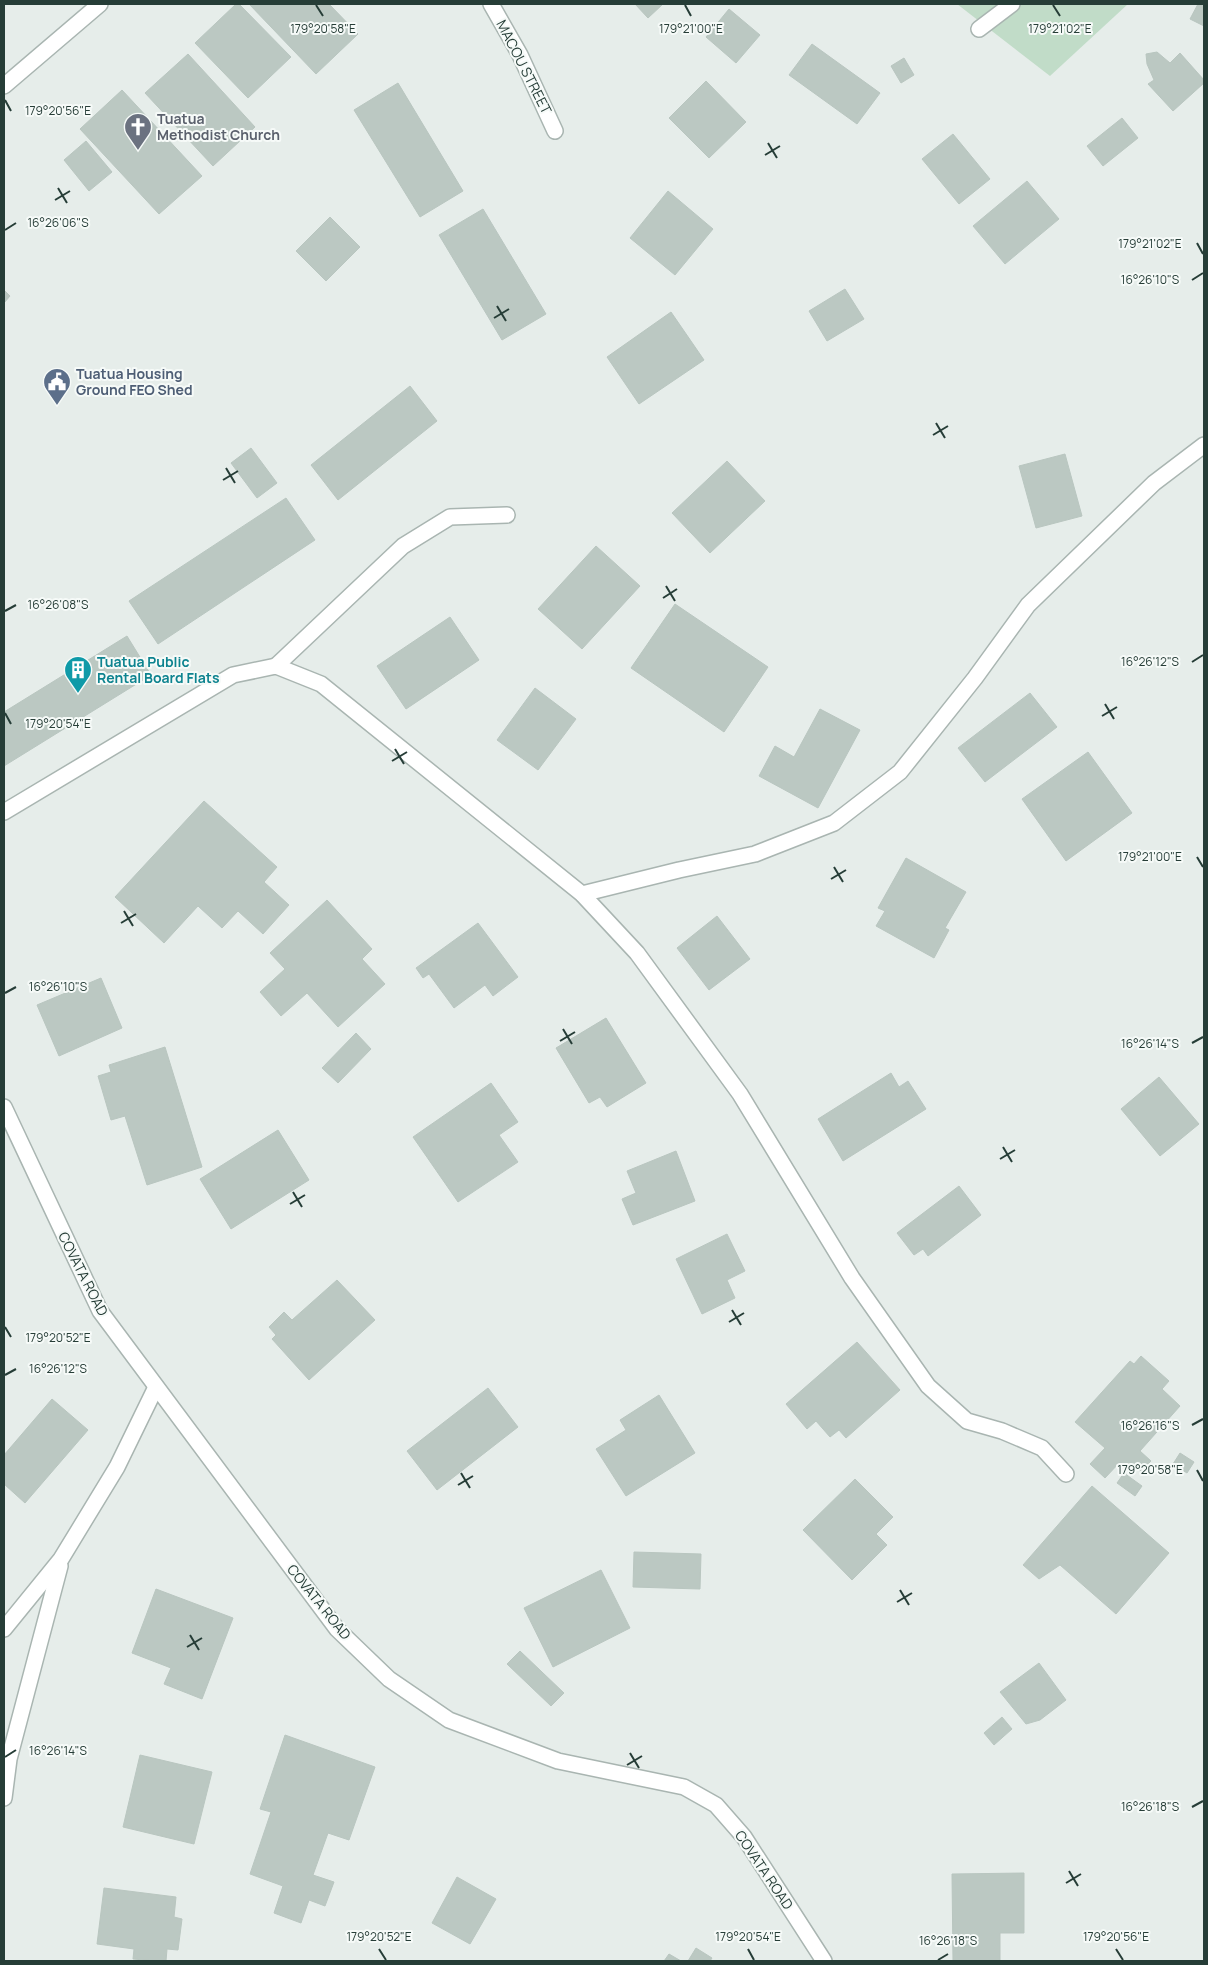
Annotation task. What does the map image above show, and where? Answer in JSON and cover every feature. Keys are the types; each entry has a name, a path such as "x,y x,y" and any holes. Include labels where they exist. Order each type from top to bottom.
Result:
{"street":[{"path":"4,86 100,4"},
{"name":"MACOU STREET","path":"491,4 520,55 555,130"},
{"path":"979,29 1012,4"},
{"path":"582,894 679,870 755,854 834,822 900,772 975,678 1028,605 1154,484 1204,445"},
{"path":"4,812 233,675 276,666 403,546 450,517 506,515"},
{"path":"276,666 321,684 582,894 637,954 740,1094 852,1278 928,1386 967,1421 1002,1431 1042,1448 1066,1474"},
{"name":"COVATA ROAD","path":"4,1107 100,1311 338,1629 388,1679 449,1720 558,1761 684,1787 716,1805 744,1837 824,1961"},
{"path":"4,1628 61,1559 117,1467 156,1387"},
{"path":"4,1798 10,1759 61,1559"}],"green space":[{"path":"957,4 1128,4 1050,76"}],"building":[{"path":"236,4 239,4 291,57 248,98 195,43"},
{"path":"249,4 329,4 358,34 316,74"},
{"path":"635,4 663,4 648,18"},
{"path":"1198,4 1204,4 1204,26 1190,19"},
{"path":"729,9 760,35 736,63 706,37"},
{"path":"812,44 880,93 857,124 789,75"},
{"path":"1157,52 1170,63 1180,53 1204,80 1204,83 1173,111 1148,84 1154,80 1147,64 1146,54"},
{"path":"188,54 255,127 213,166 145,93"},
{"path":"904,58 914,75 901,83 891,66"},
{"path":"706,81 746,122 709,158 669,118"},
{"path":"398,83 463,191 420,217 354,110"},
{"path":"122,90 202,176 159,214 80,129"},
{"path":"1122,118 1138,138 1103,166 1087,146"},
{"path":"953,134 990,179 959,204 922,159"},
{"path":"86,141 112,172 89,191 64,160"},
{"path":"1027,181 1059,219 1005,264 973,226"},
{"path":"668,191 713,229 675,275 630,238"},
{"path":"483,209 546,314 502,340 439,235"},
{"path":"330,217 360,247 326,281 296,251"},
{"path":"845,289 864,319 827,341 809,311"},
{"path":"4,290 10,296 4,303"},
{"path":"671,312 704,360 639,404 607,357"},
{"path":"410,386 437,421 338,500 311,465"},
{"path":"251,448 277,483 257,498 231,463"},
{"path":"1065,454 1082,516 1036,528 1019,466"},
{"path":"727,461 765,501 710,553 672,513"},
{"path":"286,498 315,540 158,644 129,601"},
{"path":"596,546 640,586 582,649 538,609"},
{"path":"675,604 768,667 724,732 631,668"},
{"path":"450,617 479,660 406,709 377,666"},
{"name":"Tuatua Public Rental Board Flats","path":"127,636 151,675 4,766 4,712"},
{"path":"535,688 576,719 538,770 497,740"},
{"path":"1030,693 1057,727 985,782 958,748"},
{"path":"820,709 860,730 818,808 759,776 775,746 794,757"},
{"path":"1088,752 1132,813 1066,861 1022,799"},
{"path":"204,801 277,867 264,882 289,905 263,934 238,911 222,928 198,906 164,943 115,897"},
{"path":"906,858 966,892 945,928 949,930 934,958 876,926 885,911 878,908"},
{"path":"327,900 372,949 362,959 385,984 338,1027 307,993 281,1016 260,992 285,969 270,953"},
{"path":"717,916 750,959 709,990 677,948"},
{"path":"478,923 518,977 493,996 485,985 454,1008 429,974 423,978 416,968"},
{"path":"101,978 122,1028 59,1056 37,1005"},
{"path":"606,1018 646,1083 607,1107 600,1097 589,1103 556,1048"},
{"path":"356,1033 371,1049 338,1083 322,1068"},
{"path":"165,1047 202,1167 147,1185 125,1116 111,1120 98,1076 111,1072 109,1065"},
{"path":"891,1073 899,1087 908,1081 926,1109 843,1161 818,1119"},
{"path":"1159,1077 1199,1124 1160,1156 1121,1109"},
{"path":"491,1083 518,1122 499,1135 518,1162 458,1202 413,1137"},
{"path":"278,1130 309,1180 231,1229 200,1179"},
{"path":"676,1151 695,1201 633,1225 622,1199 636,1193 627,1171"},
{"path":"959,1186 981,1215 928,1256 923,1249 914,1255 897,1233"},
{"path":"727,1234 745,1271 727,1280 735,1298 702,1314 676,1259"},
{"path":"337,1280 375,1320 309,1380 272,1339 276,1335 269,1327 284,1312 292,1320"},
{"path":"857,1342 900,1390 846,1438 839,1430 830,1437 816,1421 807,1429 786,1404"},
{"path":"1141,1356 1169,1381 1162,1389 1180,1406 1140,1451 1151,1461 1141,1471 1130,1462 1126,1467 1120,1462 1105,1478 1090,1464 1105,1448 1075,1422 1130,1361 1134,1364"},
{"path":"488,1388 518,1427 437,1490 407,1451"},
{"path":"659,1395 695,1453 626,1496 596,1449 626,1430 620,1420"},
{"path":"52,1399 88,1430 25,1503 4,1484 4,1455"},
{"path":"1180,1453 1194,1462 1187,1473 1173,1464"},
{"path":"1124,1473 1142,1486 1135,1496 1117,1483"},
{"path":"855,1479 893,1517 876,1534 887,1545 852,1580 803,1530"},
{"path":"1092,1486 1169,1553 1116,1614 1060,1565 1039,1579 1023,1565"},
{"path":"634,1552 701,1554 700,1589 633,1587"},
{"path":"601,1570 630,1628 553,1667 524,1608"},
{"path":"156,1589 233,1618 202,1699 164,1684 171,1668 132,1653"},
{"path":"520,1651 564,1693 551,1706 507,1664"},
{"path":"1039,1663 1066,1700 1040,1720 1026,1724 1000,1692"},
{"path":"1002,1717 1012,1729 994,1745 984,1733"},
{"path":"285,1735 375,1767 349,1840 328,1833 313,1875 334,1882 325,1906 309,1900 301,1923 274,1913 283,1886 250,1874 271,1812 260,1809"},
{"path":"140,1755 212,1772 194,1844 123,1827"},
{"path":"1024,1873 1024,1933 1000,1933 1000,1961 953,1961 952,1874"},
{"path":"457,1877 496,1899 470,1944 432,1923"},
{"path":"104,1888 176,1897 174,1917 182,1919 178,1950 167,1949 166,1961 155,1961 133,1959 134,1949 97,1944"},
{"path":"696,1948 712,1958 710,1961 688,1961"},
{"path":"669,1954 681,1961 664,1961"}],"place":[{"name":"Tuatua Methodist Church","path":"138,151"},
{"name":"Tuatua Housing Ground FEO Shed","path":"57,406"},
{"name":"Tuatua Public Rental Board Flats","path":"78,694"}]}
